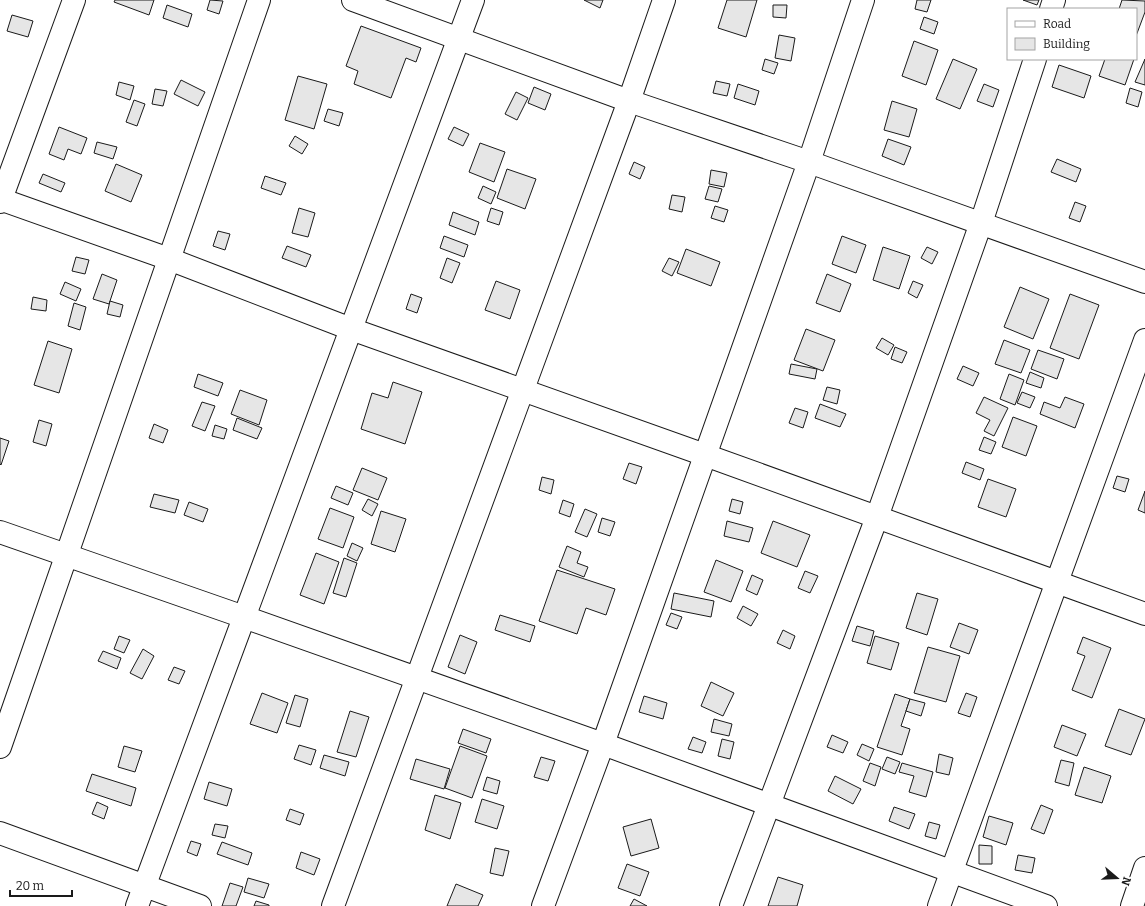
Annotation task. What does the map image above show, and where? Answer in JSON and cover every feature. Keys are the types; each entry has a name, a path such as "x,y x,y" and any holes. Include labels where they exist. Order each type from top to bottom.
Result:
{"street":[{"path":"74,0 0,200 169,259 351,329 705,454 1145,614"},
{"path":"0,747 259,0"},
{"path":"353,0 629,101 809,162 1145,282"},
{"path":"137,906 473,0"},
{"path":"333,906 629,101 664,0"},
{"path":"543,906 603,744 809,162 863,0"},
{"path":"731,906 878,517 981,223 1035,60"},
{"path":"939,906 1145,340"},
{"path":"0,532 603,744 1046,906"},
{"path":"0,833 200,906"},
{"path":"1132,906 1145,868"}],"building":[{"path":"115,0 154,0 149,15 114,2"},
{"path":"210,0 223,1 219,14 207,10"},
{"path":"584,0 603,0 600,8"},
{"path":"727,0 757,0 746,37 718,28"},
{"path":"917,0 931,0 927,12 915,9"},
{"path":"1023,0 1039,0 1037,5"},
{"path":"1122,0 1145,1 1145,12 1137,33 1137,8 1119,8"},
{"path":"167,5 192,14 188,27 163,18"},
{"path":"773,5 787,5 786,18 773,17"},
{"path":"12,15 33,21 28,37 7,31"},
{"path":"924,17 938,22 934,34 920,29"},
{"path":"361,26 421,48 416,62 406,58 391,98 354,84 358,71 346,66"},
{"path":"779,35 795,38 791,61 775,58"},
{"path":"914,41 938,50 926,85 902,76"},
{"path":"765,59 778,63 774,74 762,70"},
{"path":"953,59 977,69 960,109 936,99"},
{"path":"1145,59 1145,85 1135,82"},
{"path":"1105,60 1134,60 1125,85 1099,76"},
{"path":"1059,65 1091,76 1084,98 1052,87"},
{"path":"298,76 327,84 314,129 285,120"},
{"path":"181,80 205,92 198,106 174,94"},
{"path":"716,81 730,84 727,96 713,93"},
{"path":"119,82 134,86 130,100 116,95"},
{"path":"738,84 759,91 755,105 734,98"},
{"path":"984,84 999,90 993,107 977,101"},
{"path":"534,87 551,94 545,110 528,103"},
{"path":"1130,88 1142,92 1138,107 1126,103"},
{"path":"155,89 167,91 163,106 152,104"},
{"path":"516,92 528,98 517,120 505,114"},
{"path":"134,100 145,104 137,126 126,122"},
{"path":"892,101 917,109 909,137 884,130"},
{"path":"328,109 343,113 339,126 324,121"},
{"path":"59,127 87,138 81,154 68,149 64,160 49,154"},
{"path":"454,127 469,134 463,146 448,139"},
{"path":"295,136 308,144 302,154 289,146"},
{"path":"888,139 911,147 904,165 882,156"},
{"path":"97,142 117,147 113,159 94,153"},
{"path":"480,143 505,152 494,182 469,172"},
{"path":"1057,159 1081,169 1076,182 1051,172"},
{"path":"634,162 645,167 640,179 629,174"},
{"path":"116,164 142,175 131,202 105,191"},
{"path":"507,169 536,179 525,209 497,198"},
{"path":"711,170 727,173 724,187 709,184"},
{"path":"43,174 65,183 61,192 39,183"},
{"path":"265,176 286,183 281,195 261,188"},
{"path":"483,186 496,192 491,204 478,198"},
{"path":"709,186 722,189 718,202 705,199"},
{"path":"672,195 685,197 682,212 669,209"},
{"path":"1075,202 1086,206 1080,222 1069,218"},
{"path":"715,206 728,210 724,222 711,218"},
{"path":"299,208 315,213 308,237 292,233"},
{"path":"491,208 503,212 499,225 487,221"},
{"path":"453,212 479,222 475,235 449,225"},
{"path":"218,231 230,234 225,250 213,246"},
{"path":"444,236 468,245 464,257 440,248"},
{"path":"842,236 866,245 856,273 832,264"},
{"path":"287,246 311,255 306,267 282,258"},
{"path":"883,247 910,256 899,289 873,280"},
{"path":"927,247 938,252 932,264 921,258"},
{"path":"686,249 720,262 711,286 677,273"},
{"path":"76,257 89,260 85,274 72,271"},
{"path":"447,258 460,263 452,283 440,278"},
{"path":"669,258 679,262 672,276 662,271"},
{"path":"102,274 117,280 109,304 93,299"},
{"path":"827,274 851,284 840,312 816,303"},
{"path":"496,281 520,290 510,319 485,310"},
{"path":"913,281 923,285 917,298 908,293"},
{"path":"65,282 81,289 76,301 60,294"},
{"path":"1020,287 1049,299 1033,339 1004,327"},
{"path":"411,294 422,298 417,313 406,309"},
{"path":"1070,294 1099,305 1079,359 1050,348"},
{"path":"33,297 47,300 46,311 31,309"},
{"path":"110,301 123,305 120,317 107,314"},
{"path":"74,303 86,307 80,330 68,326"},
{"path":"806,329 835,340 823,371 794,360"},
{"path":"882,338 894,345 888,355 876,348"},
{"path":"1004,340 1030,350 1021,373 995,364"},
{"path":"48,341 72,349 59,393 34,385"},
{"path":"895,347 907,352 902,363 891,359"},
{"path":"1038,350 1064,359 1057,379 1031,369"},
{"path":"791,364 817,369 815,379 789,374"},
{"path":"963,366 979,373 973,386 957,379"},
{"path":"1030,372 1044,378 1041,388 1026,383"},
{"path":"198,374 223,383 218,396 194,387"},
{"path":"1009,374 1024,380 1015,405 1000,399"},
{"path":"393,382 422,392 405,444 361,429 372,393 388,398"},
{"path":"827,387 840,390 837,404 823,400"},
{"path":"240,390 267,400 259,425 231,414"},
{"path":"1022,392 1035,397 1030,408 1017,403"},
{"path":"984,397 1008,408 994,436 984,431 990,420 976,413"},
{"path":"1065,397 1084,404 1075,428 1040,414 1044,402 1060,408"},
{"path":"202,402 215,406 205,431 192,426"},
{"path":"820,404 846,414 840,427 815,418"},
{"path":"795,408 808,412 803,428 789,423"},
{"path":"1013,417 1037,426 1026,456 1002,447"},
{"path":"237,418 262,428 257,439 233,430"},
{"path":"39,420 52,424 46,446 33,442"},
{"path":"154,424 168,430 163,443 149,438"},
{"path":"215,425 227,429 224,439 212,436"},
{"path":"984,437 996,442 991,454 979,450"},
{"path":"0,438 9,441 1,465 0,464"},
{"path":"966,462 984,469 980,480 962,473"},
{"path":"629,463 642,467 636,484 623,479"},
{"path":"362,468 387,478 378,500 353,490"},
{"path":"1117,476 1129,479 1125,492 1113,488"},
{"path":"542,477 554,480 551,494 539,490"},
{"path":"988,479 1016,489 1006,517 978,507"},
{"path":"336,486 353,493 348,505 331,498"},
{"path":"1145,491 1145,513 1138,510"},
{"path":"154,494 179,500 175,513 150,507"},
{"path":"368,499 378,504 372,516 362,510"},
{"path":"732,499 743,502 740,514 729,511"},
{"path":"563,500 574,504 570,517 559,513"},
{"path":"189,502 208,509 203,522 184,515"},
{"path":"330,508 354,517 343,548 318,539"},
{"path":"585,509 597,514 587,537 575,532"},
{"path":"381,511 406,519 395,552 371,544"},
{"path":"602,518 615,522 610,536 598,532"},
{"path":"727,521 753,528 749,542 724,536"},
{"path":"773,521 810,535 797,567 761,553"},
{"path":"352,543 363,548 357,561 347,556"},
{"path":"567,546 581,552 577,563 588,567 584,577 559,567"},
{"path":"316,553 339,562 324,604 300,595"},
{"path":"344,558 357,563 346,597 333,593"},
{"path":"716,560 743,571 731,602 704,592"},
{"path":"557,570 615,589 606,615 586,608 577,634 539,621"},
{"path":"805,571 818,576 810,593 798,588"},
{"path":"752,575 763,580 757,595 746,590"},
{"path":"674,593 714,601 711,617 671,609"},
{"path":"917,593 938,599 927,635 906,628"},
{"path":"743,606 758,614 751,626 737,618"},
{"path":"671,613 682,617 677,629 666,625"},
{"path":"500,615 535,626 530,642 495,630"},
{"path":"959,623 978,630 969,654 950,647"},
{"path":"857,626 874,631 870,646 852,641"},
{"path":"783,630 795,636 790,649 777,643"},
{"path":"460,635 477,642 465,674 448,667"},
{"path":"119,636 130,640 124,653 114,649"},
{"path":"875,636 899,643 891,670 867,663"},
{"path":"1083,637 1111,648 1092,698 1072,690 1085,656 1077,653"},
{"path":"928,647 960,656 946,702 914,693"},
{"path":"143,649 154,656 142,679 130,673"},
{"path":"103,651 121,658 117,669 98,661"},
{"path":"174,667 185,671 179,684 168,680"},
{"path":"711,682 734,693 723,716 701,706"},
{"path":"262,693 288,703 277,733 250,724"},
{"path":"966,693 977,697 970,717 958,713"},
{"path":"895,694 910,699 901,726 910,729 902,755 877,747"},
{"path":"295,695 308,699 300,727 286,723"},
{"path":"644,696 667,703 663,719 639,712"},
{"path":"910,699 925,703 921,716 906,711"},
{"path":"1119,709 1145,719 1131,755 1105,746"},
{"path":"350,711 369,717 356,757 337,752"},
{"path":"714,719 732,724 729,736 711,732"},
{"path":"1062,725 1086,734 1077,756 1054,747"},
{"path":"463,729 491,739 486,753 458,743"},
{"path":"832,735 848,742 843,753 827,747"},
{"path":"693,737 706,742 702,753 688,749"},
{"path":"722,739 734,742 730,759 718,756"},
{"path":"862,744 874,749 869,761 857,755"},
{"path":"299,745 316,750 311,765 294,759"},
{"path":"124,746 142,751 135,772 118,767"},
{"path":"460,746 487,756 472,798 445,788"},
{"path":"939,754 953,758 949,775 936,772"},
{"path":"324,755 349,762 345,776 320,768"},
{"path":"541,757 555,761 548,781 534,777"},
{"path":"887,757 900,762 895,774 882,769"},
{"path":"416,759 450,769 444,789 410,779"},
{"path":"1061,760 1074,763 1069,786 1055,782"},
{"path":"870,763 881,767 875,786 863,781"},
{"path":"902,763 933,772 926,797 909,792 914,776 899,772"},
{"path":"1084,767 1111,776 1102,803 1075,795"},
{"path":"92,774 136,788 131,806 86,791"},
{"path":"835,776 861,789 853,804 828,791"},
{"path":"487,777 500,781 497,794 483,790"},
{"path":"209,782 232,789 227,806 204,799"},
{"path":"435,795 461,803 450,839 425,830"},
{"path":"482,799 504,806 497,829 475,822"},
{"path":"97,802 108,807 104,819 92,814"},
{"path":"1041,805 1053,810 1044,834 1031,829"},
{"path":"894,807 915,814 909,829 889,821"},
{"path":"290,809 304,814 300,825 286,820"},
{"path":"989,816 1013,823 1006,845 983,837"},
{"path":"651,819 659,848 631,856 623,827"},
{"path":"929,822 940,825 936,839 925,836"},
{"path":"215,824 228,826 225,838 212,835"},
{"path":"191,841 201,844 197,856 187,852"},
{"path":"222,842 252,853 248,865 217,854"},
{"path":"979,845 992,846 992,864 979,864"},
{"path":"495,848 509,851 503,876 490,873"},
{"path":"301,852 320,859 314,875 296,868"},
{"path":"1018,855 1035,858 1032,873 1015,870"},
{"path":"627,864 649,872 640,896 618,888"},
{"path":"778,877 803,885 797,906 768,906"},
{"path":"248,878 269,884 264,898 244,892"},
{"path":"230,883 243,887 236,906 222,906"},
{"path":"456,884 483,895 478,906 447,906"},
{"path":"634,899 647,906 630,906"},
{"path":"256,901 269,905 269,906 254,906"}]}
